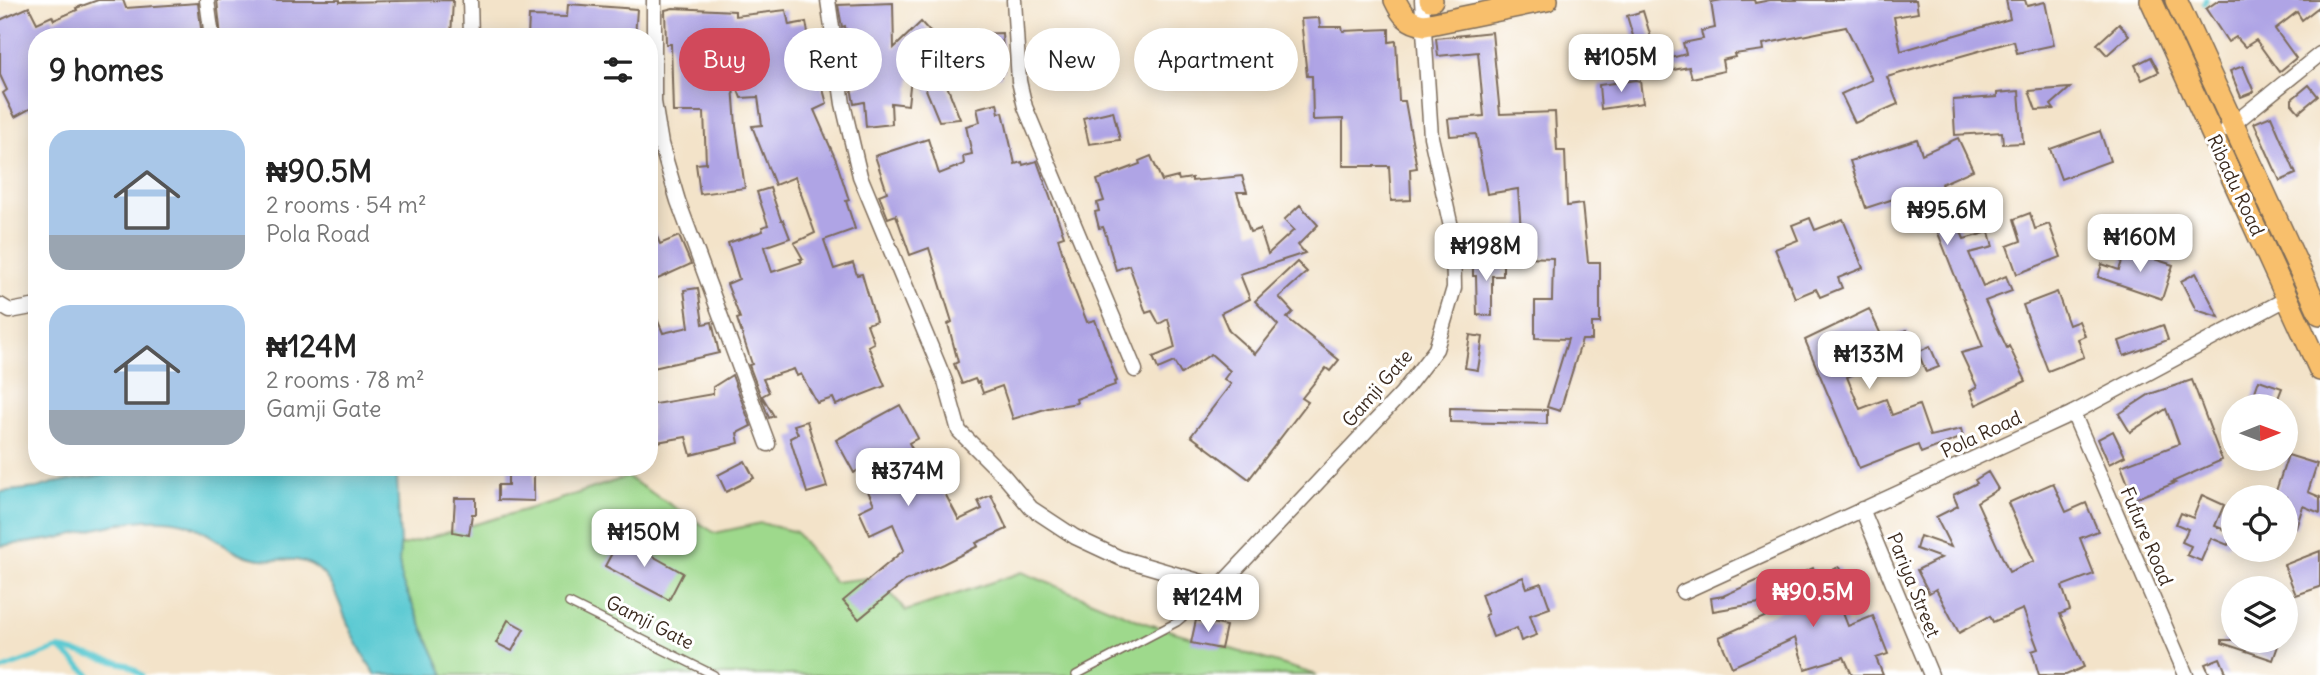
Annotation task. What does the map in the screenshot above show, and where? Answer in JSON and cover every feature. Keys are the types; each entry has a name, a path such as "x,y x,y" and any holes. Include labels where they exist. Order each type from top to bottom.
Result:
{"main road":[{"path":"1395,0 1406,19 1424,25 1547,0"},
{"name":"Ribadu Road","path":"2151,0 2320,370"},
{"path":"2176,0 2319,310"}],"street":[{"path":"207,0 211,28"},
{"path":"470,0 471,28"},
{"path":"654,0 654,28"},
{"path":"828,0 843,104 860,176 945,381 959,431 1004,476 1031,508 1074,537 1120,558 1219,587"},
{"path":"1014,0 1019,81 1025,107 1135,370"},
{"name":"Gamji Gate","path":"1219,587 1402,393 1436,349 1454,288 1453,236 1431,137 1422,0"},
{"path":"2214,138 2320,54"},
{"path":"658,126 678,201 768,444"},
{"name":"Pola Road","path":"1683,592 2073,413 2288,298"},
{"path":"0,305 10,311 28,308"},
{"name":"Fufure Road","path":"2073,413 2186,675"},
{"name":"Pariya Street","path":"1862,509 1931,675"}],"lane":[{"name":"Gamji Gate","path":"1076,675 1177,622 1219,587"},
{"name":"Gamji Gate","path":"569,603 714,675"}],"green space":[{"path":"627,477 715,533 761,523 796,532 834,582 877,577 906,611 1022,572 1145,623 1317,675 444,675 402,582 400,546"}],"water":[{"path":"97,476 396,476 402,582 444,675 376,675 357,644 337,596 314,566 306,562 255,558 184,523 167,520 134,521 53,539 0,546 0,492 37,488"}],"building":[{"path":"98,0 123,0 126,8 198,3 201,28 28,28 28,110 15,117 3,93 7,90 0,75 0,20 29,7 37,23 52,16 54,20 77,10 76,8"},
{"path":"217,0 453,0 451,28 220,28"},
{"path":"1754,0 1755,3 1770,0 1916,0 1918,13 1894,17 1901,51 2010,19 2006,0 2025,0 2027,6 2045,2 2054,45 2017,53 2014,41 1887,77 1898,104 1855,123 1841,94 1872,80 1846,27 1763,44 1764,50 1734,54 1735,57 1722,60 1724,71 1692,78 1689,67 1673,70 1671,58 1686,54 1683,43 1703,39 1701,31 1715,28 1711,2"},
{"path":"2219,0 2320,0 2320,6 2302,20 2297,12 2275,29 2296,58 2279,72 2256,40 2245,47 2236,37 2228,42 2206,9"},
{"path":"893,3 896,91 909,91 908,105 891,103 892,124 866,127 864,102 854,104 852,91 882,91 882,28 842,27 838,5"},
{"path":"568,4 637,9 636,28 528,28 529,16 567,17"},
{"path":"673,8 735,11 735,16 786,10 789,25 806,22 807,28 784,28 784,91 824,91 827,104 814,110 836,160 855,229 824,240 834,269 853,263 857,275 862,274 876,321 867,324 874,343 868,346 885,386 836,405 833,398 817,403 801,374 797,376 794,369 763,379 769,392 762,396 774,416 769,418 749,365 752,364 737,319 740,318 727,284 739,279 728,243 763,231 762,227 768,225 757,192 770,188 790,238 764,247 772,272 802,262 794,243 815,233 795,177 775,185 752,126 762,125 758,97 741,98 738,91 770,91 770,28 679,28 679,91 733,91 745,188 700,194 696,164 706,163 704,112 673,112 671,44 666,44 665,10"},
{"path":"1643,11 1655,51 1639,56 1627,16"},
{"path":"1319,18 1320,27 1342,27 1343,31 1389,29 1389,42 1396,41 1399,101 1405,101 1417,168 1410,169 1411,200 1391,201 1389,166 1343,166 1343,119 1313,120 1312,76 1307,76 1301,19"},
{"path":"921,22 926,28 915,28"},
{"path":"2119,24 2129,35 2107,55 2097,44"},
{"path":"1492,32 1500,114 1555,112 1557,151 1565,151 1567,206 1582,204 1588,262 1600,262 1600,323 1592,323 1592,340 1582,340 1560,411 1547,407 1568,339 1535,338 1535,301 1552,301 1553,258 1489,256 1489,244 1522,245 1518,189 1487,194 1476,134 1450,136 1448,119 1484,116 1478,52 1438,56 1436,38"},
{"path":"2151,57 2159,72 2142,80 2135,65"},
{"path":"2243,66 2254,92 2241,97 2230,71"},
{"path":"1640,81 1643,103 1601,109 1599,85"},
{"path":"2309,85 2318,96 2299,112 2292,104 2292,99"},
{"path":"2070,88 2051,105 2054,109 2036,110 2029,91"},
{"path":"927,91 949,91 960,119 939,121"},
{"path":"2019,91 2023,143 2003,144 2002,132 1955,135 1953,100 1997,97 1997,93"},
{"path":"997,103 999,113 1003,112 1015,164 1037,161 1064,236 1058,238 1071,281 1087,322 1095,320 1117,381 1114,382 1115,385 1076,399 1077,403 1048,408 1013,419 1002,386 983,393 975,379 962,384 954,364 958,362 948,324 952,322 929,248 910,255 896,215 888,218 879,195 887,192 875,156 928,139 939,174 964,164 963,156 972,154 966,126 980,122 977,108"},
{"path":"1113,111 1120,140 1089,144 1083,118"},
{"path":"2271,116 2296,174 2280,181 2254,123"},
{"path":"2100,131 2110,161 2061,179 2050,149"},
{"path":"1958,138 1973,170 1941,184 1964,239 1989,232 1993,247 1969,253 1983,286 2006,276 2012,291 1985,301 2026,381 1976,405 1970,391 1977,387 1961,353 1983,347 1921,190 1866,208 1850,161 1917,139 1922,154"},
{"path":"1151,156 1162,181 1178,177 1179,180 1192,178 1192,181 1242,176 1247,192 1237,192 1250,232 1260,229 1268,254 1294,230 1284,220 1300,205 1318,225 1298,245 1305,253 1240,274 1250,299 1221,313 1229,331 1255,354 1278,325 1255,301 1297,262 1307,272 1279,297 1293,312 1287,318 1339,360 1330,371 1326,368 1302,398 1308,402 1249,479 1191,436 1231,384 1224,379 1230,371 1211,354 1181,374 1174,362 1158,369 1153,357 1175,348 1168,319 1159,324 1152,311 1146,313 1129,265 1116,270 1103,227 1099,228 1095,212 1099,211 1097,203 1104,201 1097,180 1140,164 1139,161"},
{"path":"2030,213 2035,229 2049,224 2061,257 2017,274 2007,246 2021,241 2014,219"},
{"path":"1810,218 1815,230 1843,219 1863,268 1838,278 1842,288 1820,297 1816,289 1795,298 1775,249 1798,240 1792,225"},
{"path":"679,236 691,264 658,279 658,239 660,244"},
{"path":"2126,250 2173,265 2162,299 2098,277 2102,264 2119,270"},
{"path":"1473,259 1503,259 1503,276 1492,276 1492,316 1477,315"},
{"path":"2196,273 2219,317 2196,310 2181,281"},
{"path":"698,288 703,324 712,322 719,353 658,367 658,321 663,333 689,327 684,290"},
{"path":"2057,292 2069,325 2079,321 2085,336 2078,339 2084,357 2048,371 2023,305"},
{"path":"1869,309 1883,339 1907,330 1914,348 1847,377 1860,409 1886,399 1892,415 1919,405 1930,436 1961,429 1963,437 1921,453 1918,445 1859,468 1805,340"},
{"path":"2163,325 2168,340 2124,356 2119,341"},
{"path":"1470,335 1483,337 1478,370 1465,368"},
{"path":"1930,346 1939,367 1926,372 1918,352"},
{"path":"732,375 751,426 737,433 739,443 691,455 686,437 658,442 658,403 713,394 713,387"},
{"path":"2192,380 2221,460 2134,499 2121,466 2179,444 2166,409 2130,432 2119,414 2150,394"},
{"path":"2259,380 2282,388 2280,394 2254,394"},
{"path":"900,405 918,438 909,443 931,486 939,482 959,520 982,509 978,501 991,495 1007,529 976,543 978,546 943,564 905,581 859,619 843,601 904,550 893,524 870,535 859,511 874,504 858,470 854,473 836,440"},
{"path":"1450,408 1547,410 1547,424 1450,422"},
{"path":"807,421 827,487 807,493 790,438 798,434 794,425"},
{"path":"2113,431 2125,456 2109,464 2098,439"},
{"path":"2298,458 2317,464 2308,492 2320,497 2320,513 2303,506 2298,522 2298,485 2278,485 2283,471 2298,471"},
{"path":"745,461 754,478 726,492 718,475"},
{"path":"1988,472 1998,489 1977,502 2009,572 2034,561 2008,503 2053,483 2066,512 2086,503 2098,531 2080,538 2094,574 2062,586 2070,610 2060,614 2084,667 2066,675 2039,675 2032,651 2038,649 2023,609 1993,622 1990,616 1959,633 1936,589 1929,593 1917,570 1941,558 1916,549 1920,536 1951,547 1936,517 1958,506 1953,495 1977,483 1975,480"},
{"path":"508,476 534,476 534,501 498,500 498,485 508,485"},
{"path":"2202,495 2221,504 2221,512 2215,526 2221,528 2221,542 2211,538 2201,561 2187,555 2191,546 2182,542 2188,529 2176,524 2181,513 2193,518"},
{"path":"455,498 476,498 476,514 472,514 469,535 453,532"},
{"path":"620,538 683,573 669,600 605,566"},
{"path":"2320,551 2320,587 2298,594 2298,576 2288,576 2284,565 2298,562 2298,560"},
{"path":"1839,567 1850,595 1838,600 1848,626 1873,616 1888,654 1876,658 1883,675 1852,675 1844,657 1805,669 1795,638 1732,667 1719,637 1805,599 1804,595 1797,597 1790,578 1813,568 1816,576"},
{"path":"1523,577 1527,588 1541,583 1550,608 1530,615 1537,635 1521,641 1517,628 1493,637 1481,594"},
{"path":"1763,578 1771,601 1713,611 1711,598 1723,596"},
{"path":"508,620 524,629 512,651 496,643"},
{"path":"1196,620 1226,626 1221,649 1191,643"},
{"path":"2252,653 2275,653 2273,660"},
{"path":"2220,658 2227,675 2210,675 2205,664"}],"waterway":[{"path":"0,670 59,648 90,675"},
{"path":"63,649 128,665 142,675"}]}
